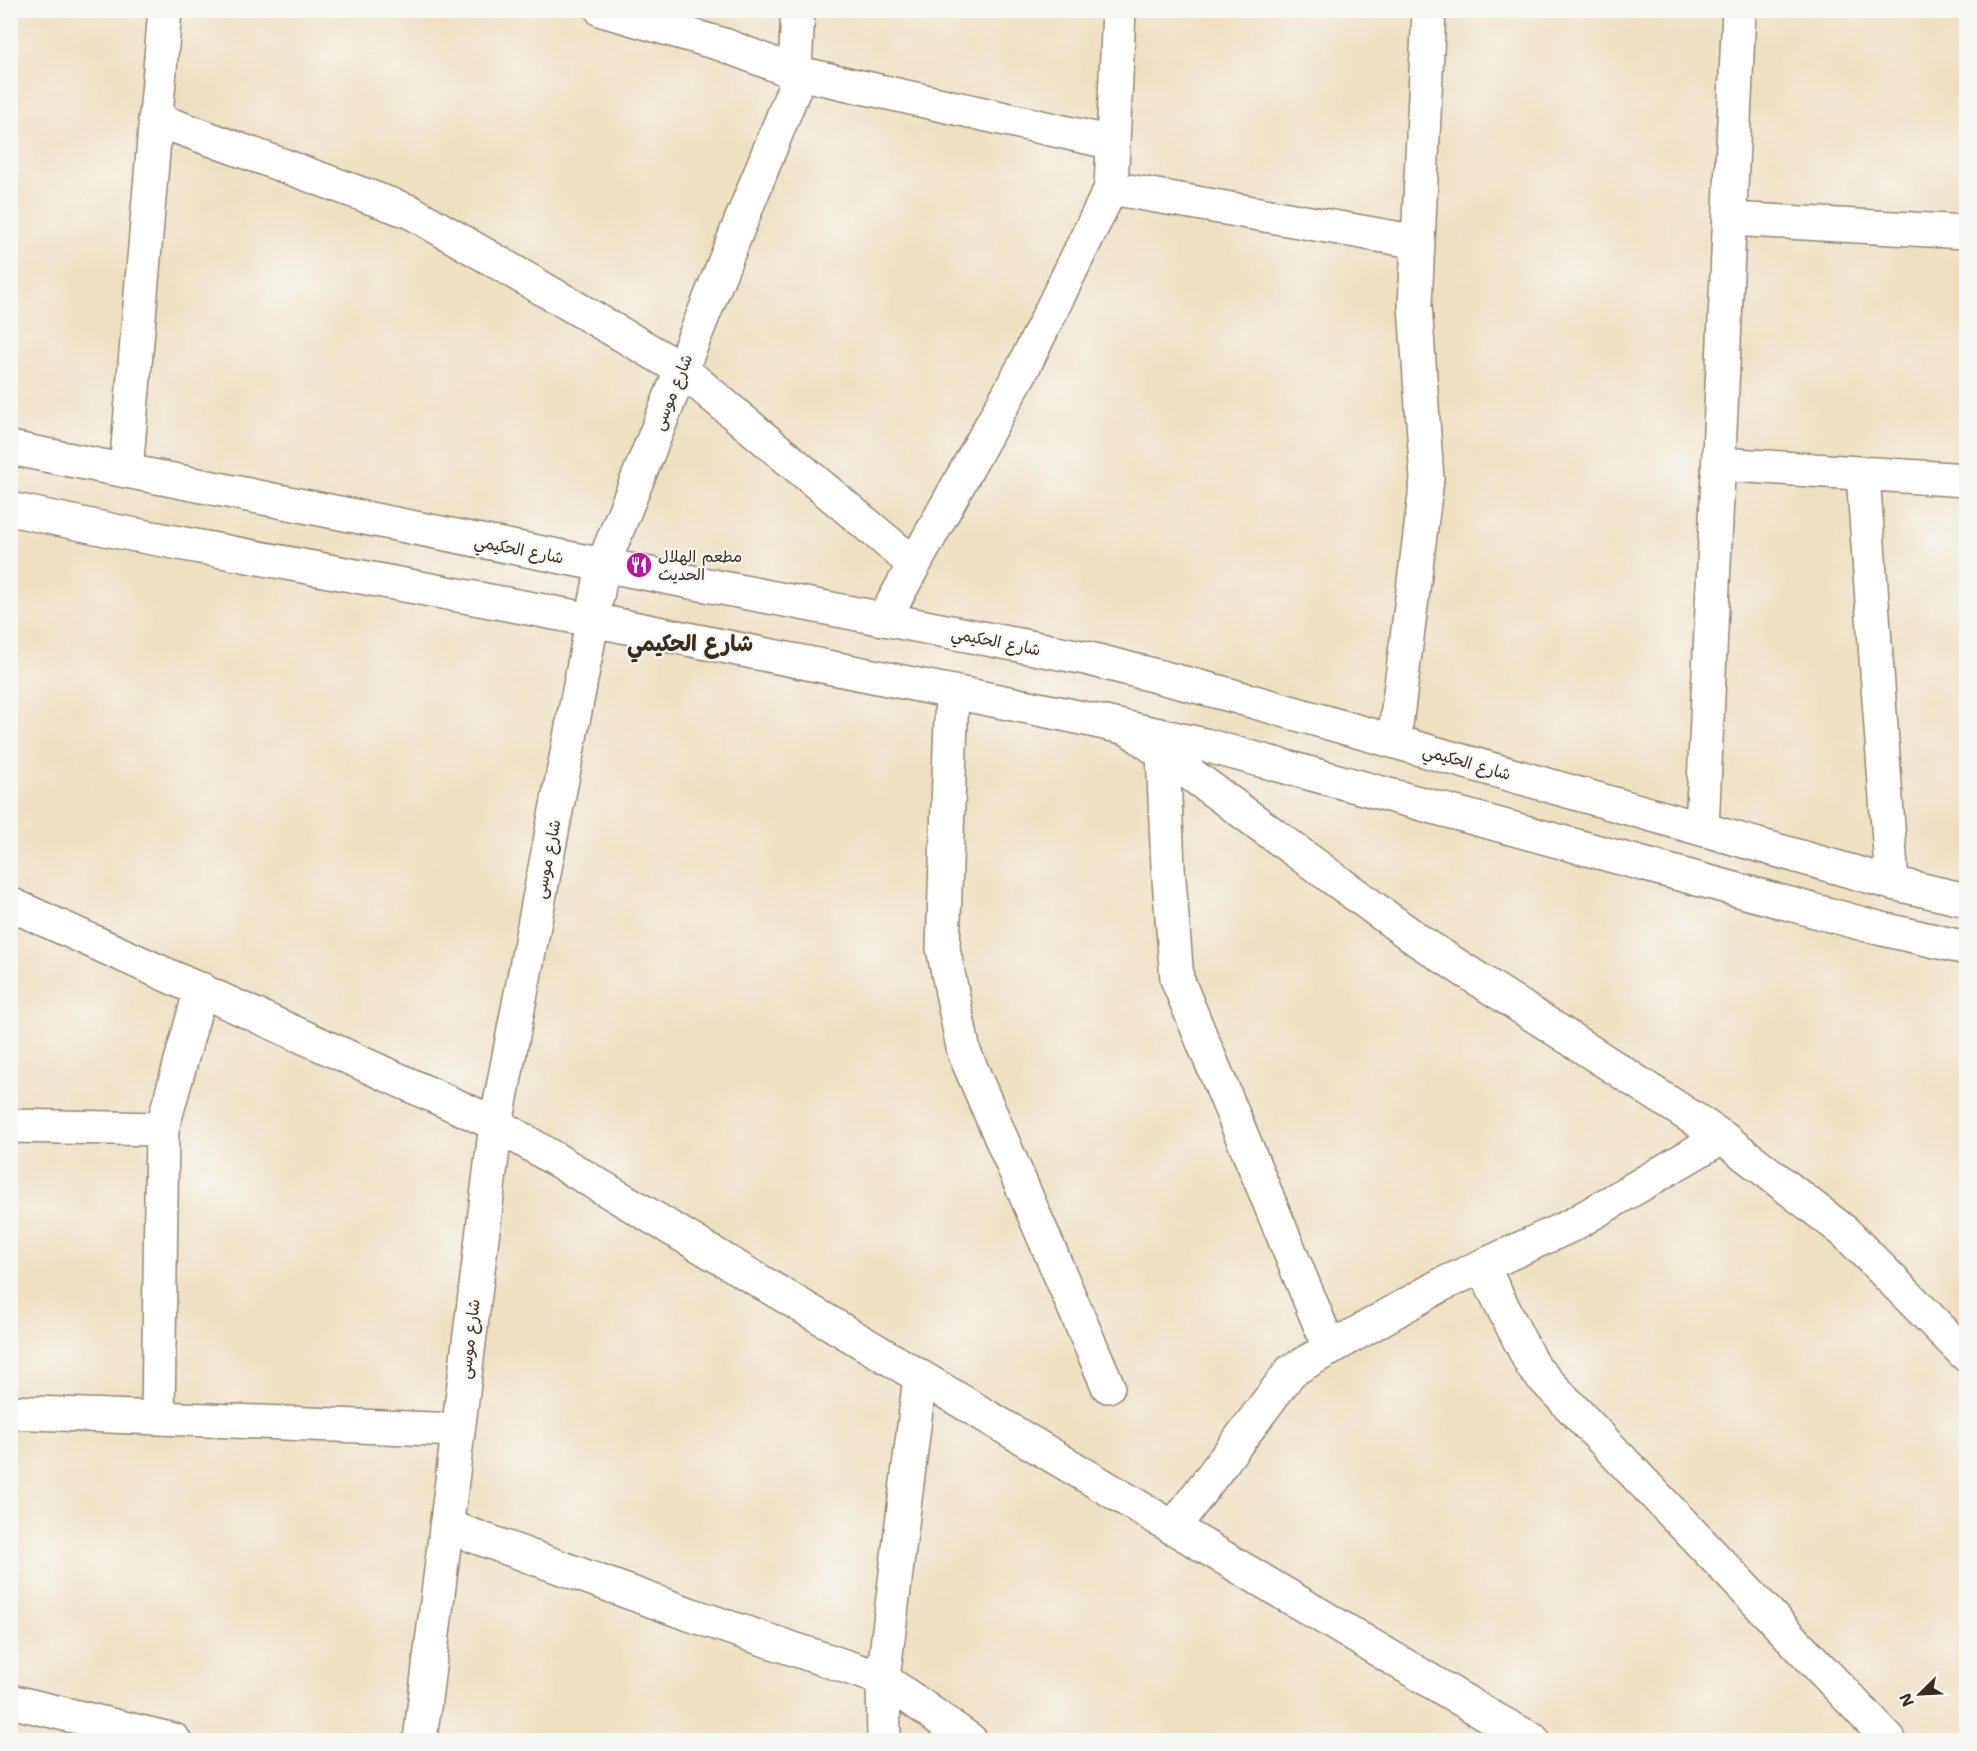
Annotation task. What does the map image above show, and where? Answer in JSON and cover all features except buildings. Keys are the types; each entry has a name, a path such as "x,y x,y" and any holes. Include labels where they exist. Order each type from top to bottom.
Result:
{"street":[{"path":"126,471 165,10"},
{"path":"602,10 724,45 794,72 1113,143"},
{"name":"شارع موسى","path":"420,1740 496,1124 603,565 794,89 798,10"},
{"path":"884,619 1024,366 1111,188 1119,10"},
{"path":"1394,741 1427,479 1415,305 1429,10"},
{"path":"1702,829 1739,10"},
{"path":"155,119 411,212 681,369 914,564"},
{"path":"1111,188 1418,242"},
{"path":"1730,219 1966,232"},
{"name":"شارع الحكيمي","path":"10,448 1086,658 1394,741 1892,883 1966,900"},
{"path":"1719,464 1966,480"},
{"path":"1863,474 1892,883"},
{"path":"10,509 120,532 592,620 1068,715 1205,745 1866,925 1966,948"},
{"path":"952,692 943,948 964,1052 1108,1386"},
{"path":"1129,729 1419,941 1722,1137 1845,1232 1966,1355"},
{"path":"1163,753 1168,867 1177,979 1330,1349"},
{"path":"10,904 496,1124 1533,1740"},
{"path":"158,1418 162,1129 201,989"},
{"path":"10,1126 162,1129"},
{"path":"1173,1528 1291,1371 1441,1286 1572,1225 1722,1137"},
{"path":"1482,1266 1533,1367 1889,1740"},
{"path":"884,1740 883,1680 920,1377"},
{"path":"10,1412 458,1430"},
{"path":"446,1526 678,1611 883,1680 970,1740"},
{"path":"10,1701 174,1740"}],"place":[{"name":"مطعم الهلال الحديث","path":"639,565"}],"district":[{"name":"شارع الحكيمي","path":"690,643"}]}
